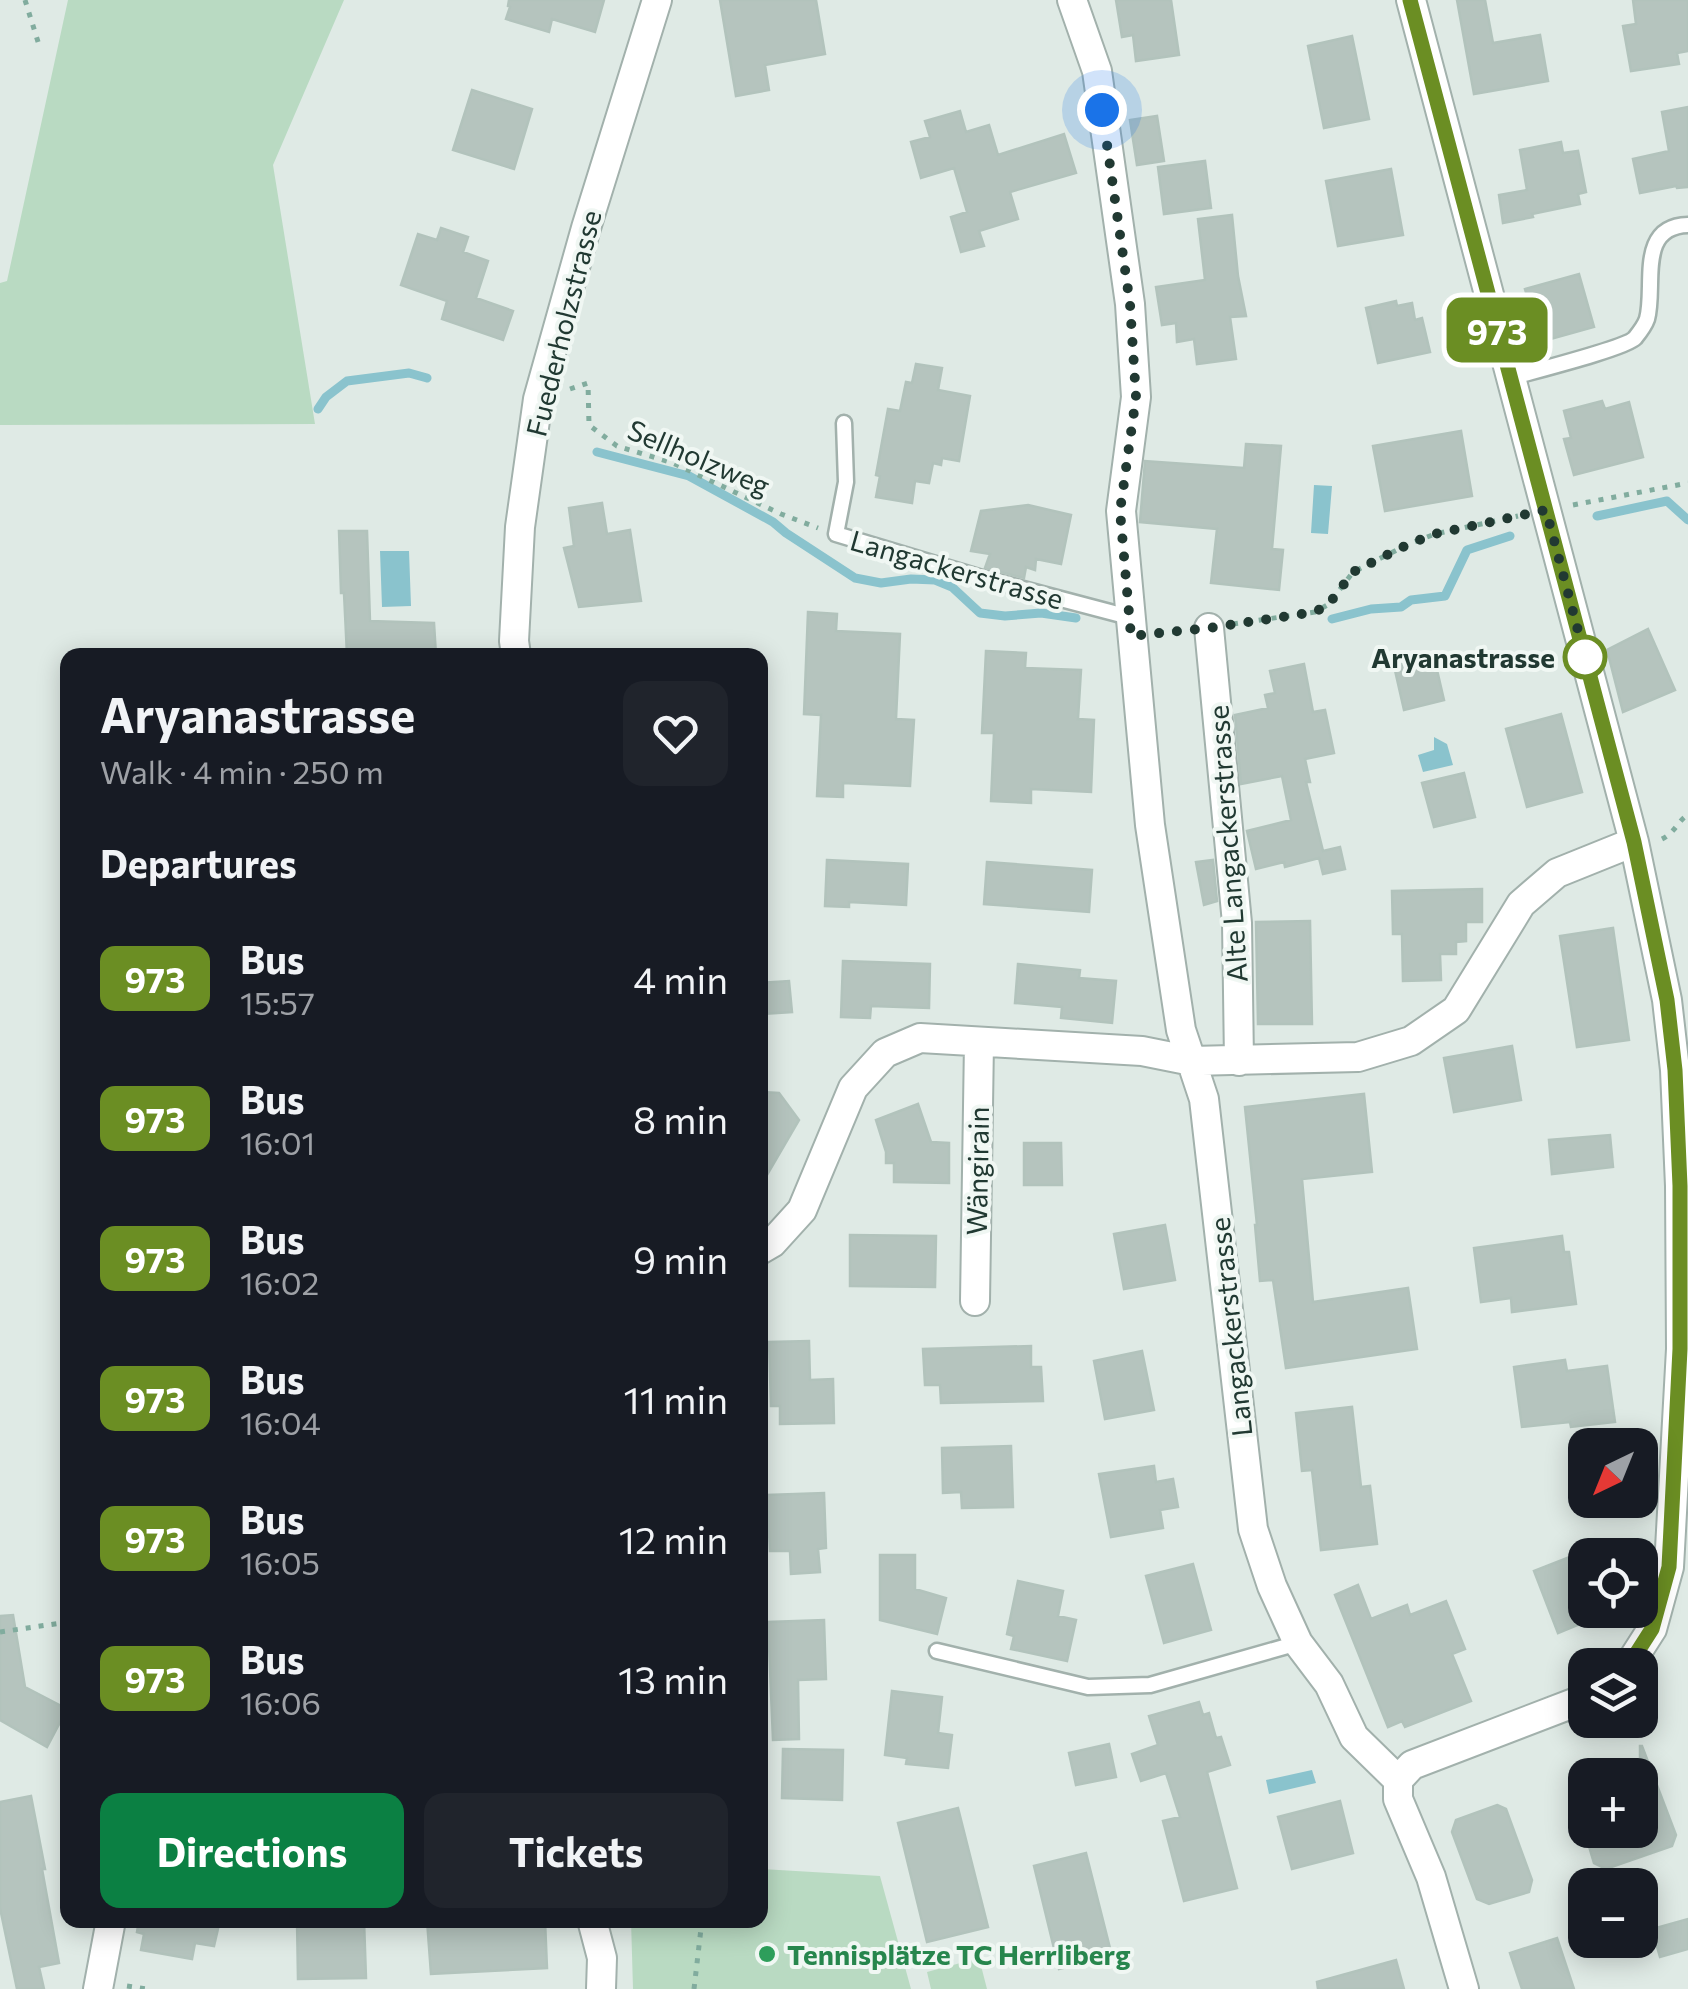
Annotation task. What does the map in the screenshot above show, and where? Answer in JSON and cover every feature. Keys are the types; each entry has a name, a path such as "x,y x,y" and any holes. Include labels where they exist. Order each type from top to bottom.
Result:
{"street":[{"name":"Fuederholzstrasse","path":"515,648 520,526 538,399 657,0"},
{"name":"Langackerstrasse","path":"1072,0 1097,71 1130,304 1136,397 1120,511 1130,626 1150,825 1182,1030 1204,1099 1253,1529 1272,1586 1298,1643 1329,1684 1354,1737 1398,1780"},
{"path":"1410,0 1634,842 1681,1069 1684,1349 1669,1567 1652,1629 1640,1648"},
{"name":"Alte Langackerstrasse","path":"1209,628 1237,922 1239,1061"},
{"path":"768,1245 802,1210 853,1088 885,1053 920,1038 1142,1051 1192,1062 1358,1057 1411,1040 1456,1010 1521,904 1556,873 1634,842"},
{"name":"Wängirain","path":"974,1301 979,1042"},
{"path":"1464,1989 1431,1877 1398,1799 1398,1780 1412,1765 1568,1705"},
{"path":"98,1989 109,1928"},
{"path":"594,1928 602,1958 601,1989"}],"lane":[{"path":"1510,378 1631,342 1647,321 1652,258 1660,234 1677,225 1688,225"},
{"name":"Langackerstrasse","path":"844,423 846,482 836,534 1130,626"},
{"path":"937,1651 1088,1687 1150,1684 1298,1643"}],"path":[{"path":"25,0 38,45"},
{"name":"Sellholzweg","path":"588,383 588,426 617,446 673,462 780,514 836,534"},
{"path":"1130,626 1209,628 1315,612 1329,604 1353,572 1435,534 1688,484"},
{"path":"0,1632 60,1623"},
{"path":"694,1989 701,1928"}],"green space":[{"path":"68,0 344,0 273,165 315,424 0,425 0,283 7,281"},
{"name":"Tennisplätze TC Herrliberg","path":"768,1869 880,1876 911,1989 633,1989 631,1928 768,1928"},
{"path":"979,1958 987,1989 931,1989 927,1972"}],"water":[{"path":"1314,485 1332,486 1328,534 1311,533"},
{"path":"380,551 409,551 411,606 382,607"},
{"path":"1434,737 1447,744 1453,765 1423,772 1418,755 1434,750"},
{"path":"1312,1770 1316,1783 1269,1794 1266,1780"}],"building":[{"path":"509,0 604,0 595,32 552,19 549,32 506,19"},
{"path":"720,0 816,0 825,54 765,65 769,90 736,96"},
{"path":"1116,0 1171,0 1179,55 1136,61 1133,35 1122,37"},
{"path":"1457,0 1485,0 1493,43 1540,35 1548,81 1474,94"},
{"path":"1633,0 1688,0 1688,51 1677,53 1679,64 1631,71 1623,26 1636,24"},
{"path":"1352,36 1369,119 1324,128 1308,46"},
{"path":"472,90 532,109 514,169 453,150"},
{"path":"1688,107 1688,187 1640,193 1633,159 1669,151 1662,112"},
{"path":"960,111 966,132 989,125 998,155 1064,134 1076,173 1010,192 1018,219 979,231 984,246 961,252 951,217 967,212 954,168 921,178 911,142 930,137 925,121"},
{"path":"1157,116 1164,161 1137,165 1130,120"},
{"path":"1561,142 1563,153 1578,151 1586,192 1578,194 1580,204 1503,223 1499,195 1527,190 1520,150"},
{"path":"1205,161 1211,208 1164,214 1158,167"},
{"path":"1391,169 1403,235 1338,246 1326,181"},
{"path":"1232,215 1246,316 1230,317 1236,359 1197,364 1194,339 1177,342 1176,323 1162,325 1156,287 1205,280 1198,219"},
{"path":"441,228 468,237 463,252 488,261 476,298 513,311 503,340 442,319 447,301 401,285 418,234 437,240"},
{"path":"1579,274 1594,327 1540,342 1525,289"},
{"path":"1396,301 1397,306 1412,303 1415,320 1422,318 1430,352 1378,363 1366,308"},
{"path":"916,364 942,368 938,390 970,396 959,461 942,458 941,465 933,463 929,483 915,481 912,503 876,497 880,476 876,475 888,409 900,411 906,382 912,383"},
{"path":"1602,401 1605,409 1629,402 1643,457 1574,475 1564,439 1571,438 1564,411"},
{"path":"1461,431 1472,496 1385,511 1373,446"},
{"path":"1246,444 1281,446 1272,549 1283,550 1279,590 1211,583 1217,529 1140,522 1145,461 1244,468"},
{"path":"602,503 607,534 630,530 641,601 579,607 564,548 574,546 569,508"},
{"path":"1028,505 1071,515 1061,564 1036,559 1035,570 1026,567 1024,578 985,568 990,554 971,551 981,511"},
{"path":"339,531 367,531 370,621 434,623 436,648 347,648"},
{"path":"808,612 837,614 836,631 900,634 896,719 914,720 910,786 843,783 843,797 817,796 821,715 804,714"},
{"path":"1648,629 1675,690 1623,712 1607,650"},
{"path":"986,651 1026,653 1025,668 1081,670 1078,719 1094,720 1091,792 1031,789 1031,803 991,801 994,733 982,733"},
{"path":"1434,657 1444,700 1404,710 1394,666"},
{"path":"1304,664 1313,712 1325,710 1334,753 1305,759 1310,782 1306,782 1323,851 1340,847 1345,869 1323,874 1319,858 1285,867 1284,862 1256,869 1247,831 1291,820 1282,776 1241,784 1235,715 1268,708 1265,695 1275,693 1270,671"},
{"path":"1561,714 1582,792 1527,807 1506,729"},
{"path":"1464,773 1475,817 1434,827 1422,783"},
{"path":"827,860 908,864 906,905 849,902 849,907 825,906"},
{"path":"1213,860 1217,901 1204,905 1196,862"},
{"path":"987,862 1092,870 1089,912 984,904"},
{"path":"1482,889 1482,922 1466,922 1466,941 1456,942 1456,954 1440,954 1441,980 1403,981 1402,934 1393,934 1392,891"},
{"path":"1310,921 1312,1024 1258,1024 1256,922"},
{"path":"1613,928 1629,1040 1577,1047 1560,936"},
{"path":"843,961 930,964 929,1008 871,1006 870,1018 841,1017"},
{"path":"1018,964 1080,970 1079,978 1116,981 1112,1023 1061,1018 1062,1007 1015,1003"},
{"path":"789,981 792,1012 768,1014 768,982"},
{"path":"1512,1046 1521,1100 1454,1112 1444,1058"},
{"path":"768,1092 779,1093 799,1120 768,1173"},
{"path":"1364,1094 1372,1172 1302,1179 1313,1302 1408,1288 1417,1349 1286,1368 1273,1280 1260,1281 1245,1107"},
{"path":"918,1104 931,1142 949,1143 949,1183 894,1182 894,1163 886,1163 876,1120"},
{"path":"1610,1135 1613,1167 1552,1174 1549,1140"},
{"path":"1024,1143 1061,1143 1062,1185 1024,1185"},
{"path":"1165,1225 1175,1280 1124,1289 1114,1234"},
{"path":"850,1235 936,1236 935,1287 850,1286"},
{"path":"1562,1236 1564,1252 1569,1252 1576,1304 1512,1312 1511,1298 1481,1302 1474,1248"},
{"path":"809,1341 810,1380 833,1379 834,1423 780,1424 780,1406 771,1406 769,1342"},
{"path":"1031,1346 1031,1367 1041,1367 1043,1401 941,1403 940,1385 925,1385 923,1349"},
{"path":"1142,1351 1154,1410 1105,1419 1094,1361"},
{"path":"1565,1360 1567,1371 1607,1366 1615,1422 1522,1427 1514,1367"},
{"path":"1352,1407 1361,1487 1370,1486 1377,1544 1321,1550 1312,1470 1302,1471 1296,1413"},
{"path":"1011,1446 1013,1507 962,1508 961,1492 943,1493 942,1448"},
{"path":"1154,1466 1156,1482 1173,1479 1178,1507 1160,1510 1163,1528 1111,1537 1099,1474"},
{"path":"824,1493 826,1548 818,1549 820,1572 791,1574 790,1551 770,1551 768,1495"},
{"path":"880,1555 915,1555 915,1589 946,1598 937,1634 880,1620"},
{"path":"1568,1558 1570,1628 1558,1633 1534,1571"},
{"path":"1193,1564 1211,1630 1164,1643 1146,1576"},
{"path":"1018,1581 1063,1591 1058,1616 1076,1620 1067,1661 1011,1649 1014,1636 1007,1634"},
{"path":"1358,1585 1371,1619 1407,1605 1410,1615 1446,1601 1465,1649 1452,1654 1471,1701 1405,1727 1402,1721 1388,1727 1335,1595"},
{"path":"13,1615 25,1687 60,1705 60,1722 47,1747 0,1720 0,1616"},
{"path":"824,1620 826,1679 798,1680 799,1739 773,1740 768,1622"},
{"path":"892,1691 942,1697 938,1733 952,1735 948,1768 906,1764 907,1758 885,1755"},
{"path":"1199,1702 1203,1715 1209,1713 1216,1738 1221,1737 1230,1765 1207,1772 1237,1888 1184,1901 1163,1821 1180,1817 1166,1773 1141,1781 1132,1754 1158,1745 1149,1716"},
{"path":"1109,1744 1116,1777 1076,1785 1069,1753"},
{"path":"783,1749 843,1750 842,1800 782,1798"},
{"path":"1658,1788 1676,1835 1672,1846 1609,1868 1594,1863 1590,1848 1658,1848"},
{"path":"31,1796 59,1963 39,1967 44,1989 17,1989 0,1908 0,1802"},
{"path":"1340,1801 1353,1853 1292,1869 1278,1817"},
{"path":"1497,1805 1506,1809 1532,1880 1529,1892 1489,1904 1477,1899 1452,1832 1456,1820"},
{"path":"958,1808 988,1927 927,1942 898,1823"},
{"path":"1086,1853 1112,1956 1059,1969 1034,1866"},
{"path":"1688,1919 1688,1949 1660,1957 1658,1927"},
{"path":"138,1928 218,1928 214,1946 195,1943 192,1959 141,1950 144,1934 137,1932"},
{"path":"297,1928 364,1928 366,1978 298,1979"},
{"path":"428,1928 545,1928 547,1968 431,1974"},
{"path":"1557,1938 1574,1989 1522,1989 1510,1953"},
{"path":"1396,1960 1404,1989 1318,1989 1317,1982"}],"waterway":[{"path":"318,409 326,397 347,381 409,373 427,378"},
{"path":"597,452 689,476 773,522 855,578 881,583 935,580 952,587 980,613 1041,613 1076,618"},
{"path":"1597,516 1667,501 1688,520"},
{"path":"1332,619 1445,596 1467,550 1510,536"}],"bus line":[{"name":"973","path":"1410,0 1634,842 1667,1000 1675,1070 1680,1186 1680,1349 1669,1567 1652,1629 1640,1648"}],"place":[{"name":"Aryanastrasse","path":"1585,657"},
{"name":"Tennisplätze TC Herrliberg","path":"767,1954"}],"route":[{"path":"1102,110 1130,304 1136,397 1120,511 1131,636 1315,612 1329,604 1353,572 1409,544 1435,534 1546,510 1585,657"}]}
